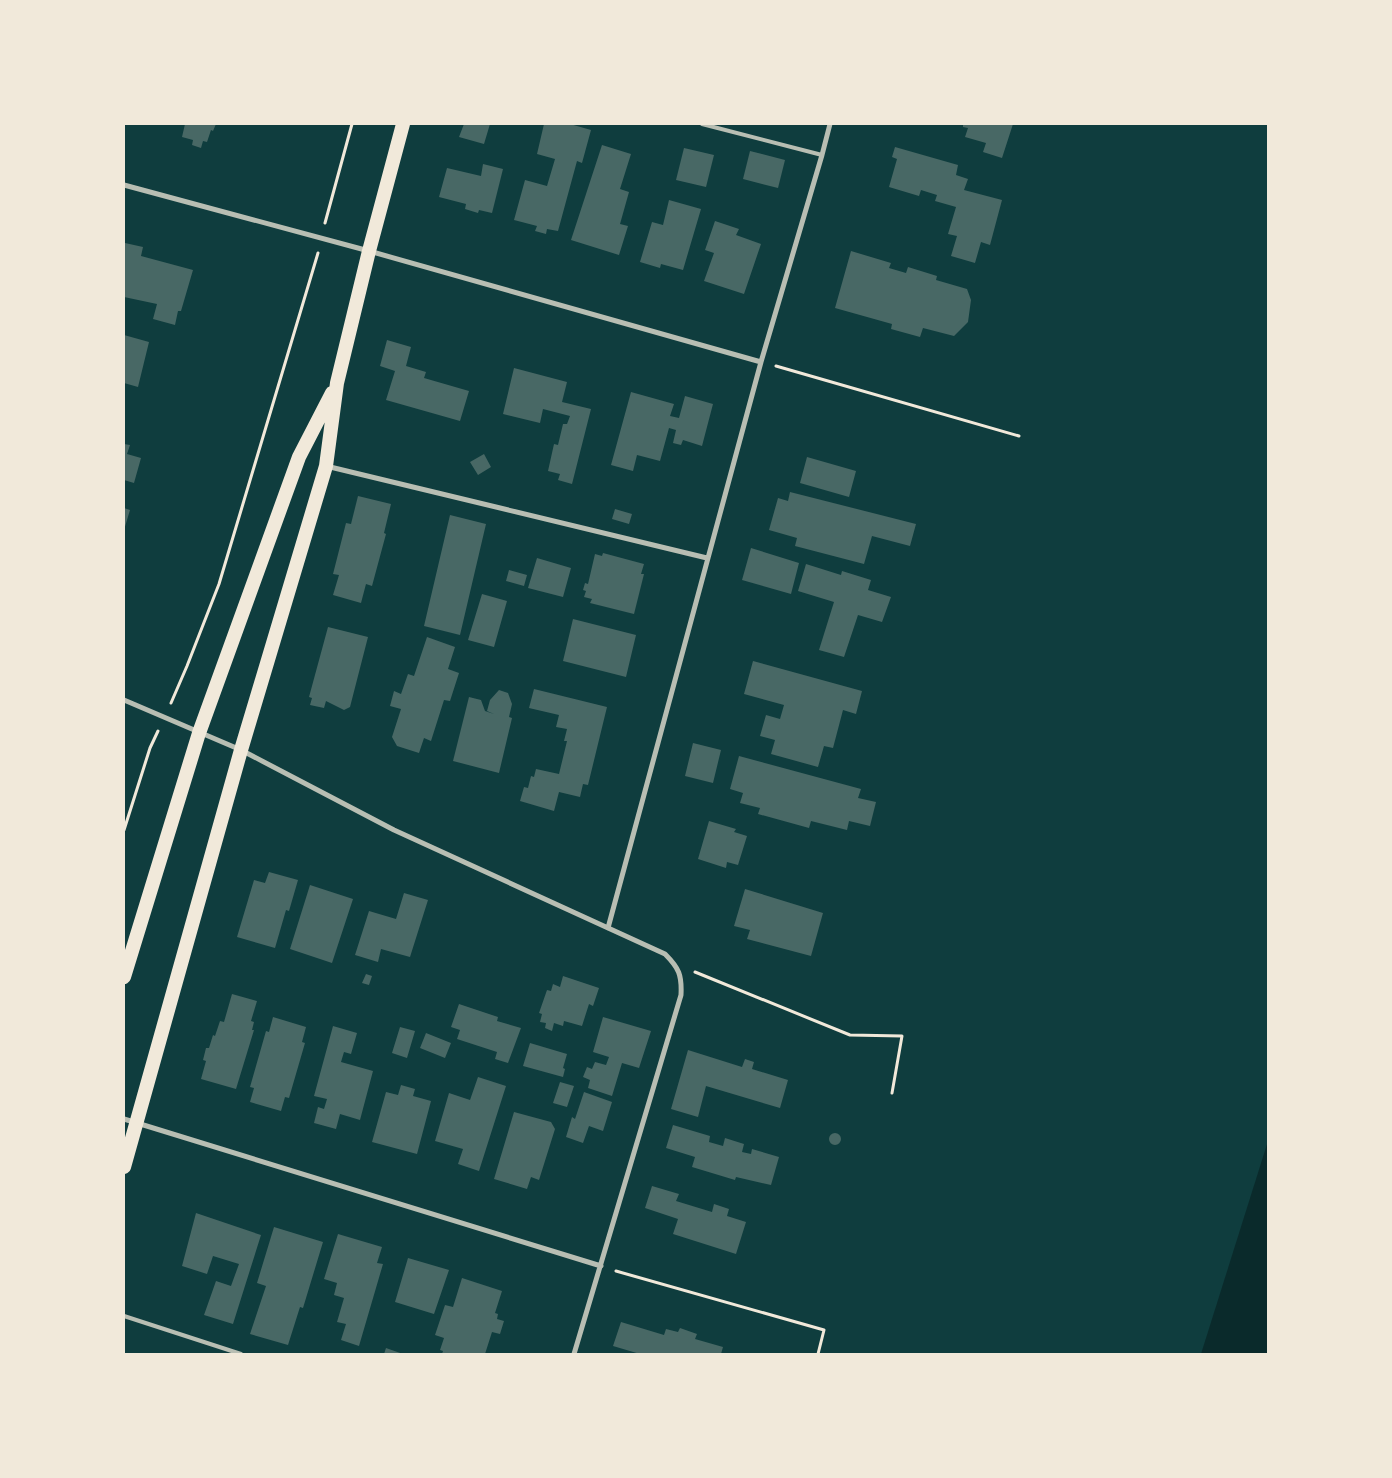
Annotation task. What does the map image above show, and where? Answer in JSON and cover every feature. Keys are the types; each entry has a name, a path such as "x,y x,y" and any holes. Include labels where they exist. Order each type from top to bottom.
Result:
{"highway":[{"path":"124,1168 130,1121 326,466 337,383 369,251 403,124"},
{"path":"124,977 199,733 299,457 337,383"}],"street":[{"path":"608,928 761,362 830,124"},
{"path":"124,185 369,251 761,362"},
{"path":"326,466 707,558"},
{"path":"124,700 241,750 394,830 665,954 676,965 682,979 681,995 574,1354"},
{"path":"130,1121 601,1266"}],"lane":[{"path":"702,124 822,155"},
{"path":"124,1316 241,1354"}],"path":[{"path":"124,830 150,748 187,666 219,584 321,238 352,124"},
{"path":"761,362 1020,436"},
{"path":"676,965 850,1036 902,1036 892,1093"},
{"path":"601,1266 824,1330 818,1354"}],"water":[{"path":"1268,1141 1268,1354 1201,1354"}],"building":[{"path":"185,124 216,124 213,131 211,130 207,142 203,141 201,148 192,145 193,140 182,137"},
{"path":"464,124 490,124 484,144 459,137"},
{"path":"544,124 570,124 591,130 582,163 577,161 558,231 547,229 546,234 535,231 537,226 514,220 525,180 547,186 555,159 537,154"},
{"path":"963,124 1013,124 1002,158 983,152 986,143 965,137 968,128 963,127"},
{"path":"602,145 631,154 620,189 629,192 620,224 628,226 619,255 571,240"},
{"path":"895,147 958,165 956,175 968,179 964,190 1002,200 990,245 981,242 975,263 951,256 957,236 948,234 956,207 935,201 937,195 921,190 919,196 889,187 897,159 892,157"},
{"path":"684,148 714,155 706,187 676,180"},
{"path":"750,151 785,160 778,188 743,179"},
{"path":"483,164 503,169 492,213 479,210 478,213 465,209 466,204 439,197 447,168 481,176"},
{"path":"669,200 701,209 683,270 661,264 660,268 640,262 652,222 663,225"},
{"path":"715,221 739,229 736,235 761,244 744,294 704,281 714,253 705,250"},
{"path":"125,243 143,247 141,256 193,270 181,311 178,311 175,325 153,319 157,304 124,297"},
{"path":"851,251 891,263 889,268 906,273 908,267 937,276 936,280 967,289 971,300 968,322 954,336 923,328 920,337 891,329 892,324 835,308"},
{"path":"124,335 149,342 138,387 124,383"},
{"path":"387,340 411,347 406,366 426,372 424,378 469,391 460,421 386,400 395,371 380,366"},
{"path":"514,368 567,382 562,402 591,409 572,484 558,480 560,474 548,471 554,444 558,445 563,424 567,424 570,416 543,409 540,423 503,414"},
{"path":"631,392 674,404 670,416 679,418 685,396 713,404 702,446 683,440 681,445 673,443 676,430 669,428 660,461 637,455 633,471 611,465"},
{"path":"124,444 130,445 127,454 141,458 134,483 124,480"},
{"path":"484,454 491,467 478,475 470,462"},
{"path":"807,457 856,471 849,497 800,483"},
{"path":"790,492 916,524 910,546 872,536 864,564 795,546 797,538 769,530 778,498 788,501"},
{"path":"358,496 391,504 384,533 386,534 372,586 366,584 361,603 333,595 339,575 333,574 346,523 351,524"},
{"path":"124,508 130,510 124,530"},
{"path":"615,509 632,514 629,524 612,519"},
{"path":"450,515 486,524 460,635 424,626"},
{"path":"751,548 799,563 791,594 742,580"},
{"path":"603,553 644,564 641,574 644,574 634,614 590,603 592,599 584,597 586,591 583,590 585,583 588,584 595,554 602,556"},
{"path":"537,558 571,568 563,597 528,588"},
{"path":"806,564 841,575 842,571 871,580 868,590 891,597 882,622 858,615 844,657 819,650 834,602 798,591"},
{"path":"509,570 527,575 524,586 506,581"},
{"path":"482,594 507,601 494,647 468,640"},
{"path":"573,619 636,635 626,677 563,661"},
{"path":"328,627 368,637 350,707 344,710 326,701 324,708 310,705 312,698 309,697"},
{"path":"427,637 455,647 448,669 459,673 450,701 444,700 431,741 424,738 419,753 397,746 392,737 401,709 390,706 394,691 401,694 408,674 414,676"},
{"path":"753,661 862,691 856,714 843,710 833,748 824,746 818,767 771,754 775,740 760,736 766,715 780,719 784,705 744,694"},
{"path":"534,689 607,707 588,785 583,784 580,797 559,792 554,811 520,801 524,787 528,788 531,776 534,777 536,769 559,774 567,741 564,741 567,729 556,727 559,715 529,708"},
{"path":"499,690 508,693 512,704 509,717 512,718 499,773 453,761 469,697 481,700 485,711 494,714 487,711 490,700"},
{"path":"693,743 721,750 713,783 685,776"},
{"path":"739,756 861,789 858,798 876,802 870,826 849,821 847,830 811,821 809,828 758,814 760,808 740,803 743,793 730,789"},
{"path":"709,821 736,829 734,832 747,836 738,865 727,862 726,868 698,859"},
{"path":"269,872 298,880 289,911 286,910 275,948 237,937 254,880 265,883"},
{"path":"310,885 353,899 332,963 290,949"},
{"path":"745,889 823,913 811,956 747,939 750,930 734,926"},
{"path":"404,893 428,900 410,957 381,949 378,962 355,955 369,911 396,919"},
{"path":"366,974 372,976 369,985 362,983"},
{"path":"563,976 599,988 593,1006 589,1004 582,1026 564,1021 563,1026 554,1023 552,1031 545,1028 546,1023 540,1022 542,1014 539,1013 547,990 551,991 553,984 560,987"},
{"path":"232,994 257,1001 251,1021 254,1022 252,1030 254,1030 236,1089 201,1079 206,1061 203,1060 206,1048 209,1048 220,1021 224,1022"},
{"path":"459,1004 498,1017 497,1021 521,1028 508,1063 495,1059 497,1052 457,1039 460,1030 451,1027"},
{"path":"273,1017 306,1027 302,1042 305,1043 289,1098 285,1097 281,1111 250,1102 254,1088 250,1087 266,1031 269,1032"},
{"path":"603,1017 651,1031 639,1068 622,1063 612,1096 588,1088 590,1080 583,1077 587,1067 592,1069 595,1062 606,1065 609,1057 593,1052"},
{"path":"333,1026 357,1033 351,1054 344,1052 341,1062 373,1071 360,1120 340,1114 336,1129 314,1123 318,1107 324,1109 327,1099 314,1096"},
{"path":"400,1027 415,1031 407,1058 392,1053"},
{"path":"426,1033 451,1043 445,1058 420,1048"},
{"path":"530,1043 567,1054 563,1068 565,1069 563,1077 523,1066"},
{"path":"688,1050 742,1067 745,1059 754,1062 752,1069 788,1080 780,1108 706,1086 698,1117 671,1109"},
{"path":"478,1077 506,1086 479,1171 458,1164 463,1149 435,1141 449,1093 470,1100"},
{"path":"560,1082 574,1086 567,1107 553,1103"},
{"path":"401,1085 415,1089 413,1096 431,1101 417,1154 372,1142 386,1092 398,1095"},
{"path":"584,1092 612,1102 603,1131 589,1126 583,1143 566,1137 572,1117 575,1119"},
{"path":"514,1112 551,1122 555,1129 539,1180 531,1177 527,1189 494,1179"},
{"path":"673,1125 710,1136 709,1142 723,1146 725,1138 744,1144 742,1152 751,1154 752,1149 779,1157 771,1185 736,1177 735,1180 692,1167 695,1157 666,1148"},
{"path":"833,1133 837,1133 841,1139 837,1145 833,1145 829,1141 829,1137"},
{"path":"652,1186 679,1194 676,1201 712,1212 714,1204 729,1209 727,1216 746,1222 736,1254 673,1234 678,1219 645,1208"},
{"path":"196,1213 261,1235 233,1324 204,1315 216,1281 231,1286 239,1264 213,1256 207,1274 182,1266"},
{"path":"274,1227 323,1242 303,1308 300,1307 288,1345 250,1334 266,1286 257,1283"},
{"path":"338,1234 382,1247 377,1263 383,1264 359,1346 341,1340 346,1324 337,1322 344,1298 334,1295 337,1283 324,1279"},
{"path":"408,1258 449,1270 434,1314 395,1302"},
{"path":"462,1278 502,1291 495,1313 498,1314 497,1319 504,1321 500,1334 492,1332 485,1354 442,1354 443,1351 440,1350 444,1338 435,1335 445,1305 453,1307"},
{"path":"621,1322 664,1335 666,1329 678,1332 680,1328 697,1334 695,1339 723,1347 721,1354 640,1354 613,1346"},
{"path":"386,1348 403,1354 384,1354"}]}
